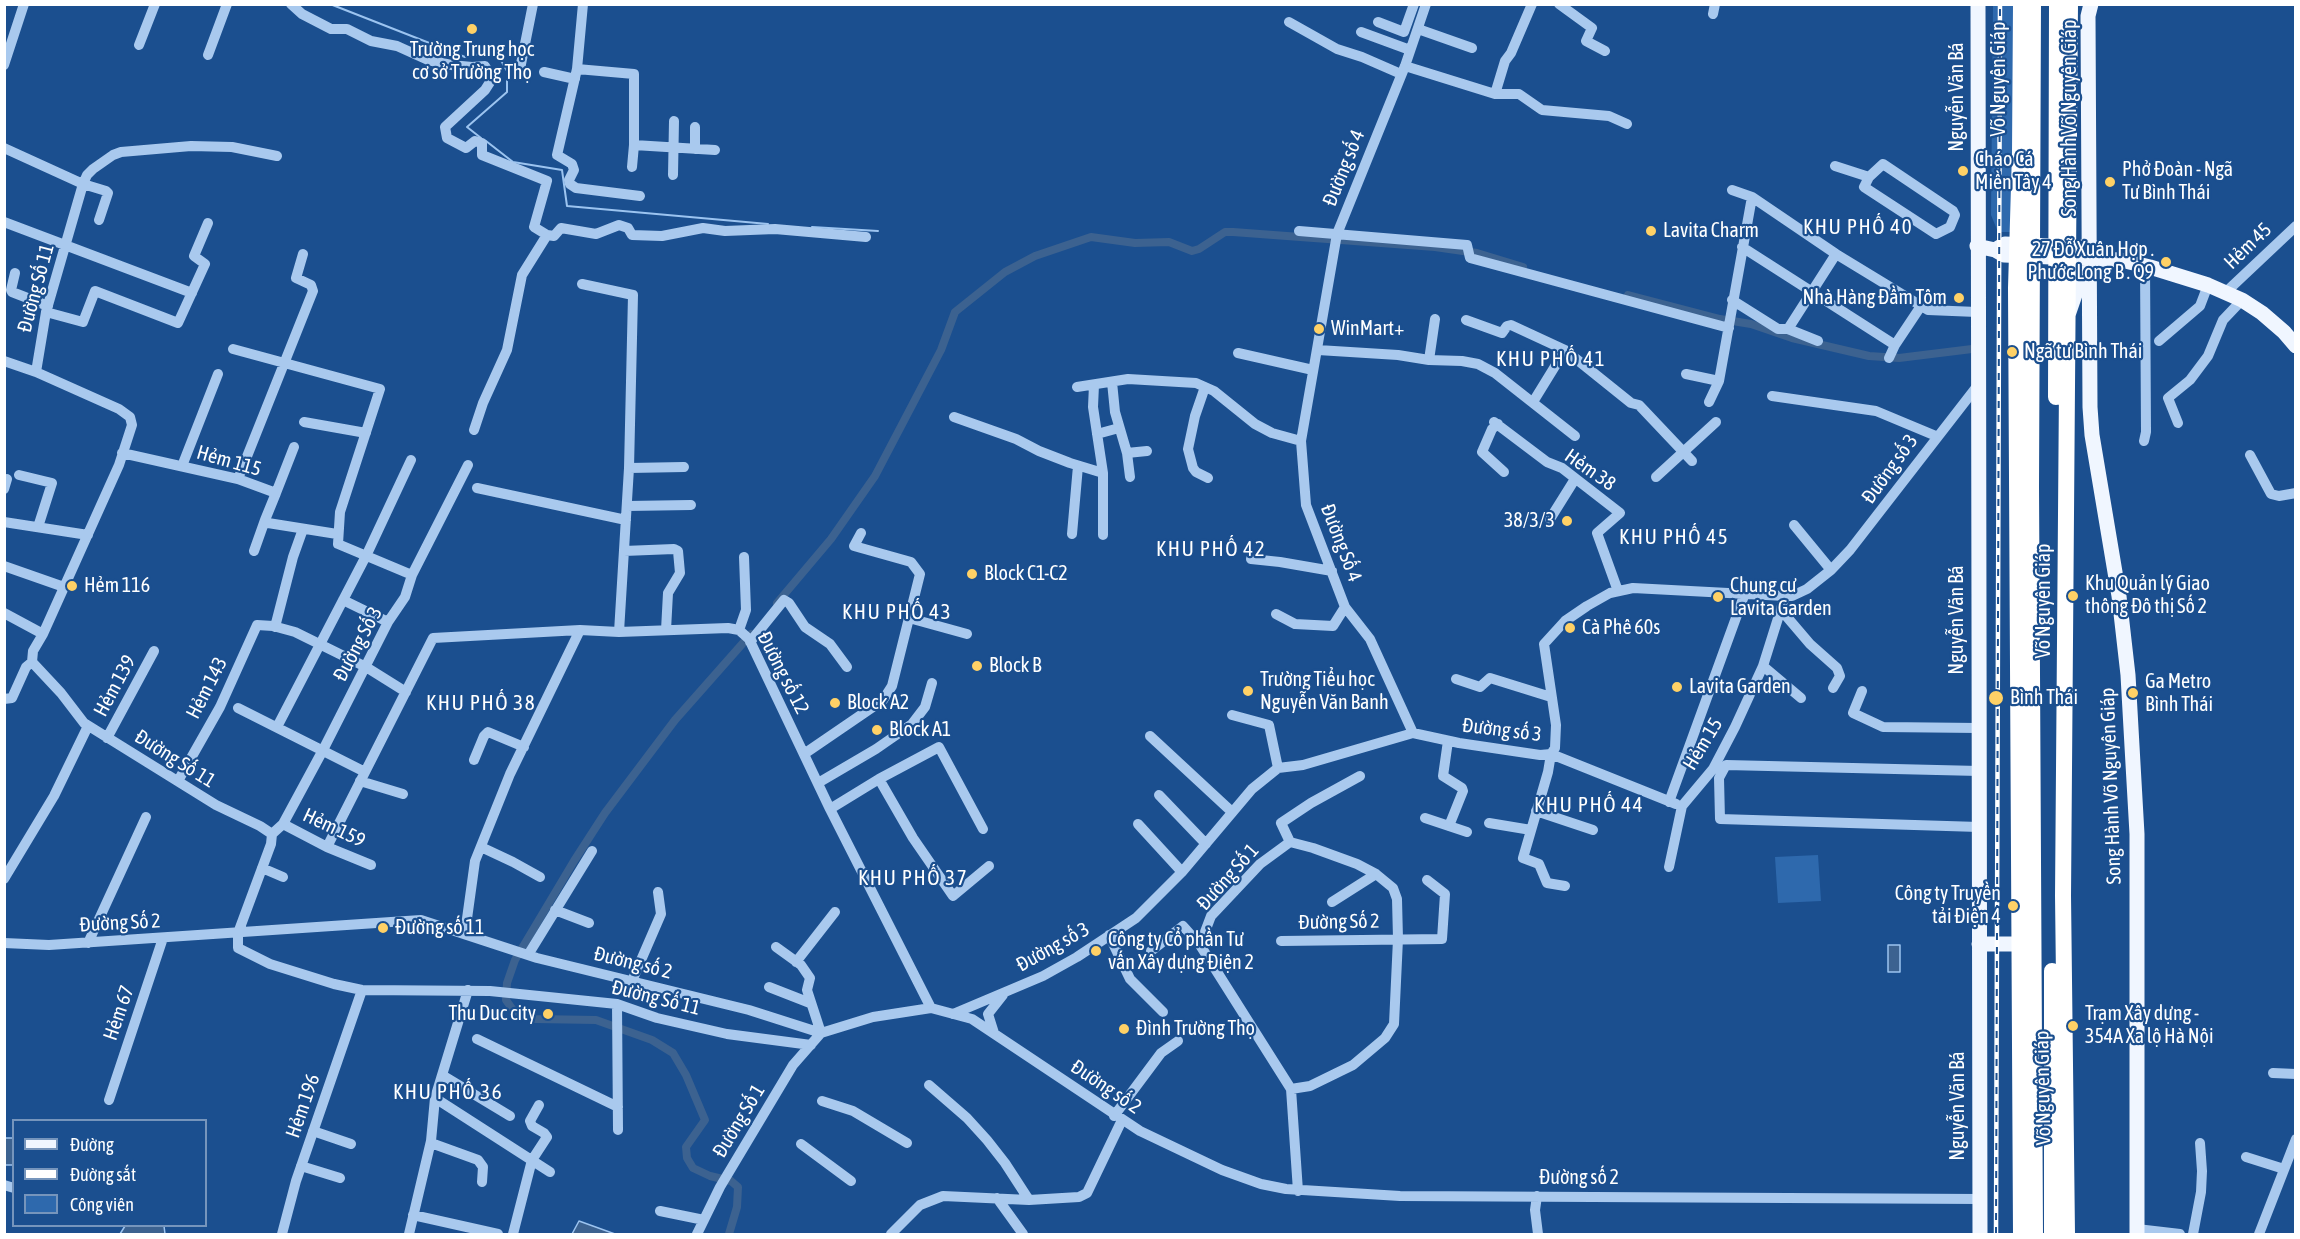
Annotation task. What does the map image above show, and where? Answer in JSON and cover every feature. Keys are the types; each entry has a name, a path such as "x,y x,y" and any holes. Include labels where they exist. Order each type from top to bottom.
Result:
{"highway":[{"name":"Võ Nguyên Giáp","path":"2021,4 2020,153 2024,250"},
{"name":"Võ Nguyên Giáp","path":"2032,4 2024,250 2027,944 2035,1234"},
{"name":"Võ Nguyên Giáp","path":"2057,4 2058,172 2069,312 2063,895 2067,1234"},
{"name":"Võ Nguyên Giáp","path":"2052,1234 2057,288 2070,190 2070,4"},
{"path":"2058,172 2070,190"},
{"name":"Võ Nguyên Giáp","path":"2021,1234 2027,944"}],"main road":[{"name":"Nguyễn Văn Bá","path":"1978,4 1980,1234"},
{"name":"Song Hành Võ Nguyên Giáp","path":"2091,8 2094,19 2098,183 2094,253"},
{"name":"Song Hành Võ Nguyên Giáp","path":"2091,8 2088,16 2096,327 2088,339 2092,435 2119,596 2128,675 2137,834 2137,1232"},
{"path":"1977,246 1995,250 2005,244 2024,250 2063,256 2094,253 2138,255 2194,276 2205,284"},
{"path":"2094,253 2145,265 2226,292 2269,319 2295,346"},
{"path":"1979,944 2027,944"}],"street":[{"path":"4,64 24,4"},
{"path":"139,45 155,4"},
{"path":"208,55 226,4"},
{"path":"291,4 302,14 331,29 347,29 371,41 397,46 428,60 451,65 485,66 492,79 485,90 445,127 447,138 466,148 475,141 482,143 482,155 547,181 534,227 547,235 554,236 561,228 596,234 618,225 628,228 632,235 662,236 702,228 725,231 776,229 866,237"},
{"path":"520,69 533,4"},
{"path":"583,4 576,74 557,155 572,164 574,170 569,180 570,184 576,188 640,196"},
{"path":"1378,22 1404,32 1414,4"},
{"name":"Đường số 4","path":"1318,350 1337,234 1403,70 1426,4"},
{"path":"1495,94 1505,61 1511,53 1532,4"},
{"path":"1559,4 1592,28 1586,41 1605,51"},
{"path":"1289,22 1336,49 1403,70 1495,94 1519,94 1542,110 1609,116 1627,124"},
{"path":"1418,29 1472,48"},
{"path":"1362,32 1410,50"},
{"path":"544,72 634,74 632,167"},
{"path":"673,176 674,121"},
{"path":"694,127 695,149"},
{"path":"634,145 715,150"},
{"path":"82,184 87,175 112,155 133,150 191,146 232,147 277,156"},
{"path":"4,148 82,184 106,191 108,193 99,220"},
{"path":"1883,164 1953,211 1955,215 1950,227 1936,234 1864,187 1869,177 1883,164"},
{"path":"1835,166 1869,177"},
{"name":"Đường Số 11","path":"36,372 47,309 82,184"},
{"path":"1732,190 1752,197 1836,254 1928,310 1977,312"},
{"path":"1709,402 1719,381 1752,197"},
{"path":"4,222 192,293"},
{"path":"15,273 10,290 12,292 47,309 83,322 95,291 178,323 205,264 194,256 208,223"},
{"name":"Hẻm 45","path":"2226,292 2295,226"},
{"path":"1299,231 1467,246 1470,258 1729,328"},
{"path":"474,430 483,403 507,350 522,275 547,235"},
{"path":"1743,247 1895,345"},
{"path":"238,479 314,289 311,285 296,278 303,254"},
{"path":"1788,329 1836,254"},
{"path":"2144,441 2146,432 2145,265"},
{"path":"582,284 633,295 627,506 619,632"},
{"path":"2160,341 2200,306 2205,284"},
{"path":"1732,300 1778,329 1788,329 1818,341"},
{"path":"2178,423 2168,398 2190,380 2208,356 2223,320 2242,300"},
{"path":"1889,358 1921,306"},
{"path":"1429,360 1435,319"},
{"path":"1466,320 1502,333 1507,326 1511,326 1565,350 1631,403 1639,405 1688,456"},
{"path":"233,349 380,389 340,512 338,544 367,554 412,575"},
{"path":"1318,350 1398,355 1478,364 1495,373 1575,436"},
{"name":"Đường Số 4","path":"1318,350 1301,441 1306,505 1345,607 1370,639 1413,733"},
{"path":"1533,402 1565,350"},
{"path":"1239,353 1313,370"},
{"path":"4,361 36,372 119,409 130,417 132,425 88,535 33,651 32,662 26,667 12,698 4,699"},
{"path":"182,466 218,374"},
{"path":"1686,374 1719,381"},
{"path":"1077,387 1128,379 1196,383 1214,391 1255,424 1272,433 1301,441"},
{"path":"1112,382 1115,412 1127,453 1130,477"},
{"path":"1094,384 1093,407 1103,473 1103,535"},
{"name":"Đường số 3","path":"953,1014 1043,976 1077,957 1136,918 1182,872 1252,789 1278,768 1303,765 1413,733 1448,741 1540,755 1551,754 1555,748 1556,725 1544,644 1565,621 1610,593 1633,588 1785,596 1792,596 1807,589 1831,570 1850,550 1902,486 1936,436 1977,385"},
{"path":"1205,387 1195,416 1188,449 1193,468 1208,478"},
{"path":"1772,396 1876,411 1936,436"},
{"path":"954,417 1016,439 1078,466 1103,473"},
{"path":"304,422 366,433"},
{"path":"1656,477 1688,456 1716,422"},
{"name":"Hẻm 38","path":"1504,472 1482,452 1496,423 1547,462 1562,468 1620,513 1597,532 1618,591"},
{"path":"1097,434 1119,428"},
{"name":"Hẻm 115","path":"122,453 238,479 276,493 294,447"},
{"path":"1127,453 1147,452"},
{"path":"2250,455 2271,494 2279,496 2295,493"},
{"path":"277,727 367,554 411,460"},
{"name":"Đường Số 3","path":"272,834 283,824 324,750 388,622 405,597 412,575 468,465"},
{"path":"1072,534 1078,466"},
{"path":"628,468 684,467"},
{"path":"20,475 52,483 38,527"},
{"path":"1550,519 1575,478"},
{"path":"477,489 626,520"},
{"path":"254,551 276,493"},
{"path":"627,506 691,505"},
{"path":"266,520 267,523 337,534"},
{"path":"4,522 88,535"},
{"path":"1794,525 1831,570"},
{"path":"303,529 292,558 275,627 295,632 366,667 406,692 327,847"},
{"path":"804,754 887,695 892,686 920,574 911,562 854,546 861,533"},
{"path":"624,551 674,549 678,551 680,573 668,593 666,630"},
{"path":"739,630 746,610 744,557"},
{"path":"1251,559 1332,571"},
{"path":"4,566 64,587"},
{"path":"1669,802 1745,593"},
{"name":"Hẻm 15","path":"1682,806 1713,769 1735,727 1763,666 1785,596"},
{"path":"343,600 388,622"},
{"path":"750,641 784,600 789,603 805,627 830,644 847,667"},
{"path":"1276,614 1295,624 1333,626 1345,607"},
{"path":"1781,610 1810,645 1837,668 1840,676 1833,688"},
{"path":"4,613 43,634"},
{"path":"909,618 967,634"},
{"name":"Hẻm 143","path":"178,781 220,707 255,627 257,625 275,627"},
{"name":"Đường số 12","path":"406,692 433,638 580,630 619,632 728,628 739,630 750,641 830,809 931,1008"},
{"path":"465,933 475,861 524,747 580,630"},
{"name":"Hẻm 139","path":"107,738 153,651"},
{"name":"Đường Số 11","path":"32,662 88,726 216,806 272,834"},
{"path":"1763,666 1801,698"},
{"path":"1456,680 1480,687 1490,678 1551,697"},
{"path":"818,783 876,749 912,724 925,707 932,683"},
{"path":"1862,691 1853,713 1883,727 1978,728"},
{"path":"238,708 324,750 363,776 403,794"},
{"path":"1232,715 1269,725 1278,768"},
{"path":"4,879 54,796 88,726"},
{"path":"474,760 488,732 524,747"},
{"path":"1150,736 1232,812"},
{"path":"1448,741 1443,776 1462,788 1460,802 1449,826"},
{"path":"830,809 879,779 939,747 983,829"},
{"path":"1565,886 1547,883 1539,864 1523,858 1551,754 1682,806 1669,867"},
{"path":"1978,771 1726,765 1719,778 1720,819 1979,826"},
{"path":"1290,842 1281,823 1311,803 1360,776"},
{"path":"879,779 913,838 953,896 989,866"},
{"path":"1159,795 1206,844"},
{"path":"1536,811 1593,830"},
{"path":"88,943 146,817"},
{"path":"1425,818 1467,832"},
{"path":"1489,823 1531,830"},
{"name":"Hẻm 159","path":"283,824 327,847 371,864"},
{"path":"1138,824 1182,872"},
{"path":"238,933 271,844 272,834"},
{"name":"Đường Số 1","path":"1200,945 1211,916 1266,860 1290,842 1339,857 1376,874 1393,888 1397,898 1398,939"},
{"path":"481,847 540,877"},
{"path":"528,954 592,851"},
{"path":"262,868 283,877"},
{"path":"1332,902 1376,874"},
{"name":"Đường Số 2","path":"1281,941 1442,939 1445,894 1427,880"},
{"path":"632,981 661,914 658,892"},
{"path":"555,910 589,923"},
{"path":"796,962 835,912"},
{"name":"Đường số 2","path":"238,933 421,920 528,954 749,1010 821,1033 873,1017 931,1008 972,1020 1140,1131 1222,1170 1261,1184 1298,1191 1392,1196 1980,1199"},
{"path":"1151,951 1183,926 1200,945 1291,1089 1298,1191"},
{"name":"Đường Số 11","path":"238,933 238,948 244,953 323,981 362,990 495,991 617,1004 657,1018 727,1034 811,1045"},
{"name":"Đường Số 2","path":"4,943 49,945 238,933"},
{"path":"1109,935 1128,977 1163,1012"},
{"name":"Hẻm 67","path":"109,1100 163,938"},
{"path":"1291,1089 1311,1086 1353,1065 1385,1038 1394,1024 1398,939"},
{"path":"776,947 796,962 810,978 807,990 821,1033"},
{"path":"769,987 810,1003"},
{"name":"Hẻm 196","path":"282,1234 301,1166 362,990"},
{"path":"409,1234 430,1143 435,1098 468,990"},
{"path":"994,1034 988,1014 1005,992"},
{"path":"617,1004 618,1130"},
{"name":"Đường Số 1","path":"698,1234 720,1187 794,1065 821,1033"},
{"path":"477,1039 618,1107"},
{"path":"893,1234 920,1205 943,1196 1029,1200 1079,1197 1087,1193 1118,1118 1161,1053 1178,1041"},
{"path":"2273,1073 2295,1074"},
{"path":"442,1075 510,1116"},
{"path":"929,1085 967,1118 987,1140 1029,1200"},
{"path":"435,1098 550,1172"},
{"path":"822,1101 853,1111 907,1143"},
{"path":"513,1234 532,1160 547,1137 532,1126 530,1121 539,1105"},
{"path":"313,1131 351,1144"},
{"path":"2259,1234 2295,1139"},
{"path":"430,1143 478,1160 483,1167 482,1182"},
{"path":"2193,1234 2201,1192 2200,1143"},
{"path":"801,1144 851,1181"},
{"path":"2246,1157 2284,1169"},
{"path":"301,1166 340,1178"},
{"path":"1537,1196 1535,1210 1538,1234"},
{"path":"997,1198 1023,1234"},
{"path":"660,1211 704,1220"},
{"path":"413,1215 498,1234"},
{"path":"2137,1232 2180,1234"}],"green space":[{"path":"1993,5 2016,5 2014,232 1998,232 1991,215"},
{"path":"1818,855 1821,901 1778,903 1775,857"}],"shaded area":[{"path":"1888,945 1900,945 1900,972 1888,972"},
{"path":"4,1138 12,1138 12,1165 5,1165"},
{"path":"579,1221 615,1234 572,1234"},
{"path":"124,1227 164,1227 165,1234 120,1234"}],"waterway":[{"path":"330,4 465,57 488,52 498,55 507,71 507,92 467,127 481,138"},
{"path":"486,141 513,162 562,170 567,206 768,224"},
{"path":"812,227 878,231"},
{"path":"777,603 831,539 875,476 941,350 955,312 1005,272 1035,256 1091,237 1135,243 1169,242 1192,251 1225,232 1233,232 1435,247 1477,253 1523,267"},
{"path":"1628,295 1720,319 1751,324 1792,338 1869,356 1899,358 1972,349"},
{"path":"729,1234 737,1207 738,1187 731,1181 710,1176 693,1168 687,1158 686,1147 705,1120 686,1075 673,1053 652,1040 596,1020 535,1019 513,1010 506,1000 507,983 515,960 605,813 675,720 751,634"}],"railway":[{"path":"1996,1234 2000,4"}],"place":[{"name":"Trường Trung học cơ sở Trường Thọ","path":"472,29"},
{"name":"Cháo Cá Miền Tây 4","path":"1963,171"},
{"name":"Phở Đoàn - Ngã Tư Bình Thái","path":"2110,182"},
{"name":"Lavita Charm","path":"1651,231"},
{"name":"27 Đỗ Xuân Hợp . Phước Long B . Q9","path":"2166,262"},
{"name":"Nhà Hàng Đầm Tôm","path":"1959,298"},
{"name":"WinMart+","path":"1319,329"},
{"name":"Ngã tư Bình Thái","path":"2012,352"},
{"name":"38/3/3","path":"1567,521"},
{"name":"Block C1-C2","path":"972,574"},
{"name":"Hẻm 116","path":"72,586"},
{"name":"Khu Quản lý Giao thông Đô thị Số 2","path":"2073,596"},
{"name":"Chung cư Lavita Garden","path":"1718,597"},
{"name":"Cà Phê 60s","path":"1570,628"},
{"name":"Block B","path":"977,666"},
{"name":"Lavita Garden","path":"1677,687"},
{"name":"Trường Tiểu học Nguyễn Văn Banh","path":"1248,691"},
{"name":"Ga Metro Bình Thái","path":"2133,693"},
{"name":"Bình Thái","path":"1996,698"},
{"name":"Block A2","path":"835,703"},
{"name":"Block A1","path":"877,730"},
{"name":"Công ty Truyền tải Điện 4","path":"2013,906"},
{"name":"Đường số 11","path":"383,928"},
{"name":"Công ty Cổ phần Tư vấn Xây dựng Điện 2","path":"1096,951"},
{"name":"Thu Duc city","path":"548,1014"},
{"name":"Trạm Xây dựng - 354A Xa lộ Hà Nội","path":"2073,1026"},
{"name":"Đình Trường Thọ","path":"1124,1029"}],"district":[{"name":"KHU PHỐ 40","path":"1858,227"},
{"name":"KHU PHỐ 41","path":"1551,359"},
{"name":"KHU PHỐ 45","path":"1674,537"},
{"name":"KHU PHỐ 42","path":"1211,549"},
{"name":"KHU PHỐ 43","path":"897,612"},
{"name":"KHU PHỐ 38","path":"481,703"},
{"name":"KHU PHỐ 44","path":"1589,805"},
{"name":"KHU PHỐ 37","path":"913,878"},
{"name":"KHU PHỐ 36","path":"448,1092"}]}
